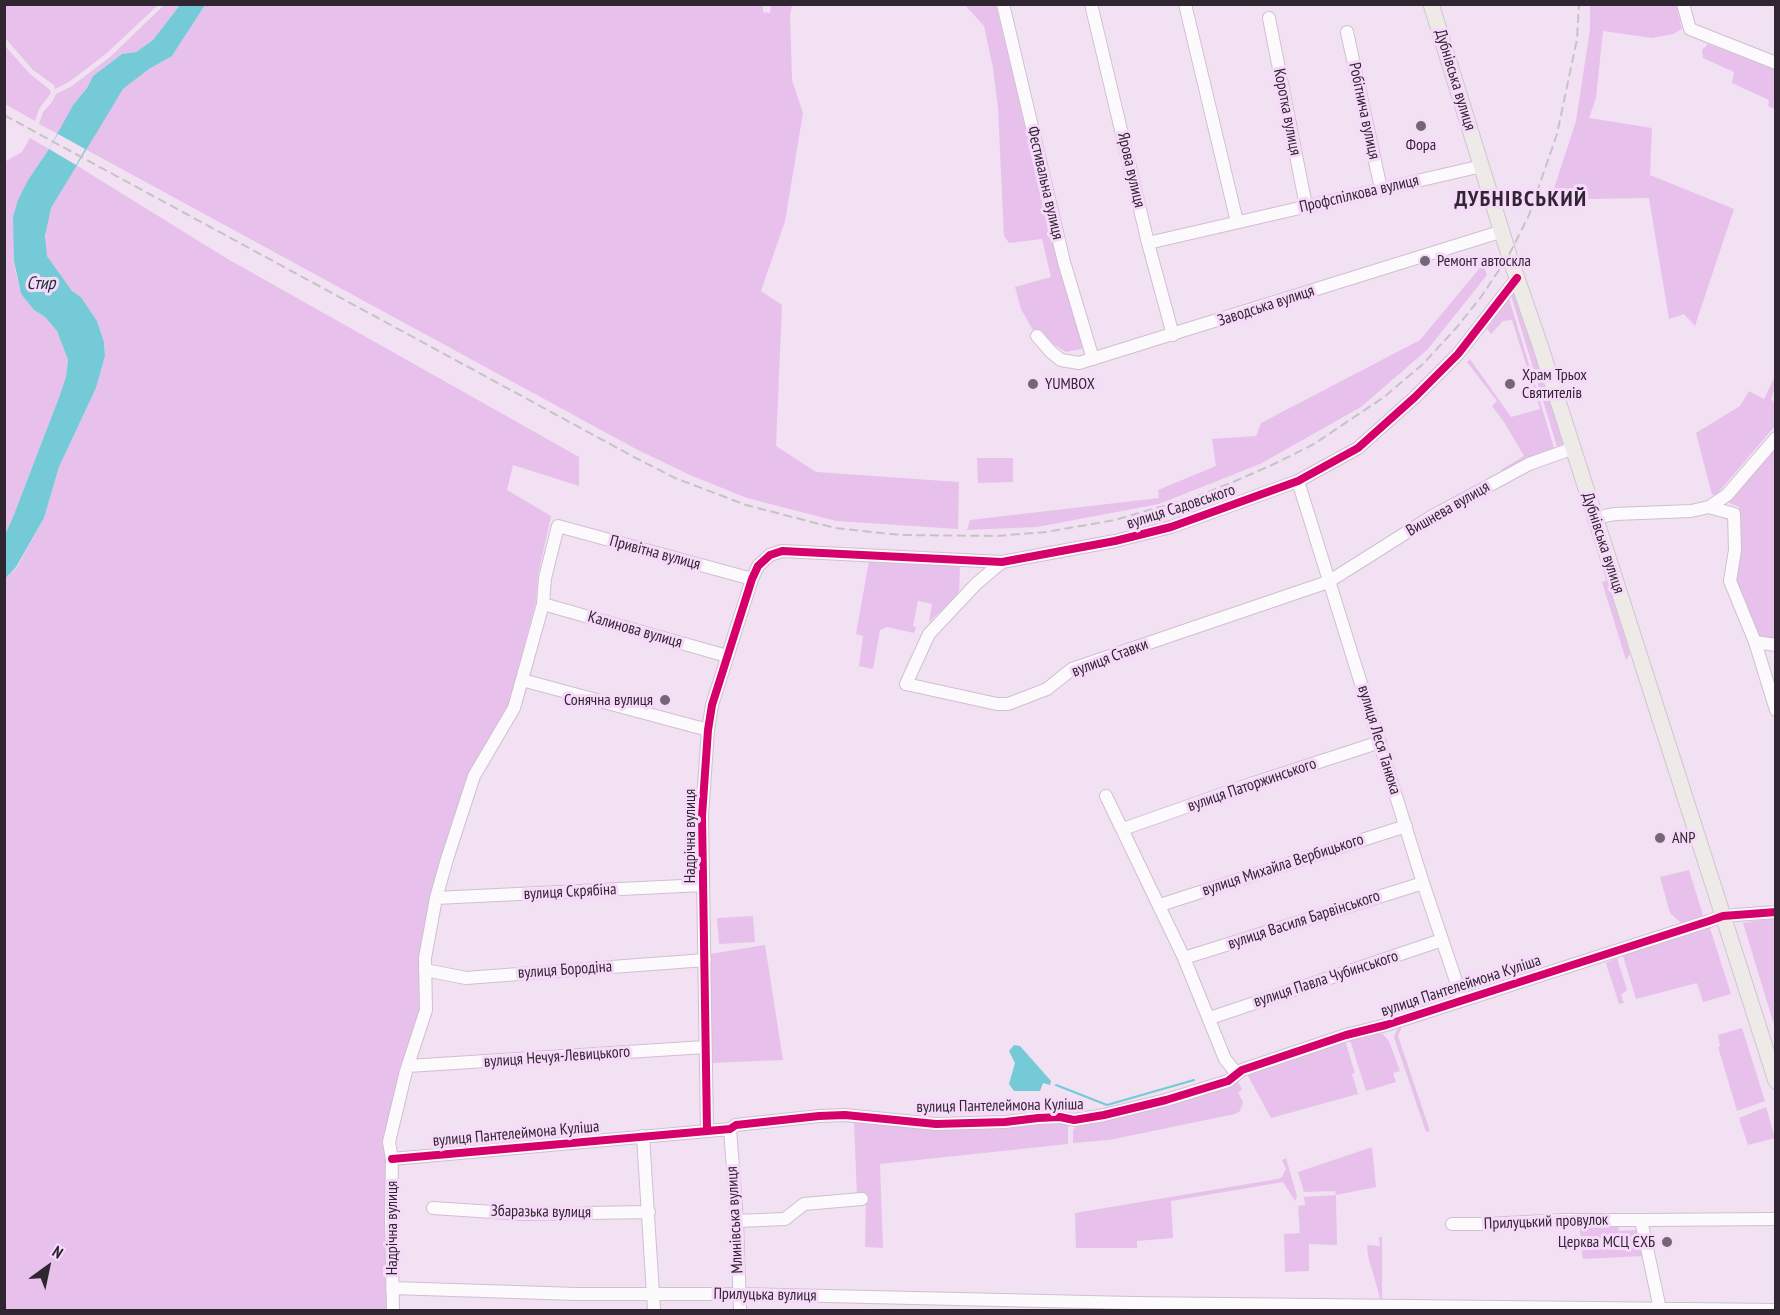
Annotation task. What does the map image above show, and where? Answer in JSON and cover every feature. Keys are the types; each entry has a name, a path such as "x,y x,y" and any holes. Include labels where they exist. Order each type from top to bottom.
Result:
{"main road":[{"name":"Дубнівська вулиця","path":"1431,4 1776,1081"}],"street":[{"name":"Фестивальна вулиця","path":"1004,4 1064,262 1093,359"},
{"name":"Ярова вулиця","path":"1091,4 1148,243 1173,335"},
{"path":"1185,4 1237,222"},
{"path":"1683,4 1690,29 1776,63"},
{"name":"Коротка вулиця","path":"1269,18 1306,206"},
{"name":"Робітнича вулиця","path":"1347,32 1381,189"},
{"name":"Профспілкова вулиця","path":"1148,243 1482,166"},
{"name":"Заводська вулиця","path":"1037,336 1061,360 1079,363 1503,231"},
{"name":"вулиця Садовського","path":"770,555 783,551 1002,562 1115,541 1171,527 1298,481 1358,448 1415,397 1458,354 1517,278"},
{"path":"1594,518 1615,514 1691,511 1709,507 1727,495 1776,438"},
{"name":"Вишнева вулиця","path":"1328,582 1441,512 1529,464 1574,448"},
{"name":"вулиця Леся Танюка","path":"1298,481 1423,883 1462,999"},
{"path":"1709,507 1734,514 1735,550 1730,581 1755,642 1776,710"},
{"name":"Привітна вулиця","path":"558,526 752,579"},
{"name":"Надрічна вулиця","path":"393,1311 392,1159 389,1142 408,1066 426,1010 425,958 436,898 474,776 514,708 543,604 545,578 558,526"},
{"name":"Надрічна вулиця","path":"707,1130 703,786 708,730 712,705 752,579 758,566 770,555"},
{"name":"вулиця Ставки","path":"1002,562 976,584 929,634 906,684 997,704 1008,704 1047,689 1072,669 1328,582"},
{"name":"Калинова вулиця","path":"543,604 727,656"},
{"path":"1755,642 1776,645"},
{"path":"522,680 708,730"},
{"name":"вулиця Паторжинського","path":"1124,830 1251,784 1380,742"},
{"path":"1106,796 1184,958 1225,1059 1237,1074"},
{"name":"вулиця Михайла Вербицького","path":"1160,905 1406,826"},
{"name":"вулиця Василя Барвінського","path":"1184,958 1423,883"},
{"name":"вулиця Скрябіна","path":"436,898 703,885"},
{"name":"вулиця Пантелеймона Куліша","path":"392,1159 707,1130 730,1130 736,1125 819,1116 936,1124 1005,1122 1060,1117 1074,1120 1104,1115 1166,1100 1228,1081 1242,1070 1336,1038 1723,916 1776,912"},
{"name":"вулиця Павла Чубинського","path":"1210,1018 1442,940"},
{"name":"вулиця Бородіна","path":"425,970 466,978 705,960"},
{"name":"вулиця Нечуя-Левицького","path":"408,1066 705,1047"},
{"name":"Млинівська вулиця","path":"730,1130 737,1221 740,1311"},
{"path":"643,1136 654,1311"},
{"path":"737,1221 785,1219 804,1204 862,1199"},
{"name":"Збаразька вулиця","path":"433,1208 523,1214 649,1212"},
{"name":"Прилуцький провулок","path":"1452,1224 1565,1220 1776,1219"},
{"path":"1641,1220 1660,1309"},
{"name":"Прилуцька вулиця","path":"393,1288 576,1294 739,1294 1132,1303 1776,1310"}],"shaded area":[{"path":"763,4 763,12 770,13 771,5 792,5 790,15 792,80 803,113 785,221 761,291 782,305 776,446 816,472 959,482 958,529 836,521 747,498 690,475 636,449 85,149 123,89 149,69 172,56 205,5"},
{"path":"4,5 158,5 107,53 69,82 55,89 54,85 33,70 5,38"},
{"path":"164,5 180,5 153,40 136,52 122,54 93,76 87,88 73,105 58,134 39,124 43,112 56,94 72,86 110,57"},
{"path":"965,5 996,5 1059,264 1086,348 1066,352 1053,344 1041,330 1034,332 1021,309 1015,287 1051,277 1042,239 1009,243 1004,236 998,108 993,68 984,26"},
{"path":"1590,5 1676,5 1682,29 1673,34 1652,38 1603,31 1596,98 1589,118 1652,128 1650,175 1734,209 1695,326 1684,314 1669,319 1649,198 1587,199 1564,207 1549,204 1576,121 1590,29"},
{"path":"1708,44 1775,69 1775,109 1768,106 1769,100 1732,83 1734,72 1703,58 1702,50"},
{"path":"5,46 51,93 39,109 35,121 5,104"},
{"path":"30,138 49,149 28,180 14,261 16,274 21,294 34,310 45,317 57,331 68,360 66,377 58,400 5,535 5,160 22,152"},
{"path":"76,165 226,258 579,457 579,486 513,465 507,490 551,516 538,575 536,601 509,703 472,771 443,855 422,1010 386,1137 387,1310 5,1310 5,579 17,567 44,518 59,467 96,388 105,356 104,342 97,321 81,297 72,291 63,279 47,256 45,249 46,225 51,208"},
{"path":"1483,264 1487,275 1428,349 1361,407 1260,464 1159,504 1037,527 967,530 970,520 1159,498 1158,490 1216,466 1212,439 1256,436 1261,423 1420,340"},
{"path":"1510,292 1515,294 1563,443 1558,450"},
{"path":"1508,295 1555,451 1503,473 1501,470 1524,456 1492,406 1497,401 1467,362 1470,359 1511,417 1540,409 1512,320 1503,321 1491,334 1487,329"},
{"path":"1775,376 1775,388 1771,399 1775,403 1775,426 1717,494 1712,495 1696,433 1740,406 1749,391 1764,399"},
{"path":"1775,448 1775,640 1756,637 1734,581 1740,520 1739,507 1727,502"},
{"path":"977,458 1013,458 1013,482 978,483"},
{"path":"869,561 960,563 959,594 929,622 932,604 918,601 913,626 916,627 914,633 887,627 880,630 873,669 859,666 863,636 856,634"},
{"path":"1607,580 1630,654 1626,660 1602,582"},
{"path":"1689,870 1703,915 1687,924 1681,923 1670,913 1660,877"},
{"path":"753,916 755,942 719,944 717,918"},
{"path":"1776,918 1775,1028 1743,923"},
{"path":"1705,926 1710,928 1731,994 1703,1002 1697,983 1636,999 1623,956 1625,951"},
{"path":"765,945 783,1060 710,1063 710,954"},
{"path":"1617,958 1627,990 1621,995 1624,1003 1619,1004 1606,963"},
{"path":"1424,1015 1426,1020 1402,1027 1398,1036 1430,1131 1426,1132 1394,1037 1399,1025"},
{"path":"1742,1028 1765,1101 1737,1111 1718,1047 1720,1046 1718,1035"},
{"path":"1375,1032 1383,1034 1389,1041 1400,1071 1393,1073 1396,1082 1366,1091 1350,1040"},
{"path":"1345,1041 1355,1073 1352,1074 1358,1094 1271,1118 1248,1076 1250,1073"},
{"path":"1238,1081 1242,1090 1238,1092 1243,1102 1240,1111 1235,1114 1109,1140 1073,1143 1073,1130 1081,1121"},
{"path":"1766,1107 1775,1138 1748,1145 1739,1118"},
{"path":"853,1118 1068,1121 1068,1144 880,1164 883,1248 865,1247 866,1195 857,1196 854,1123 844,1122"},
{"path":"1372,1147 1376,1187 1336,1195 1335,1191 1304,1192 1298,1172"},
{"path":"1286,1158 1297,1196 1295,1201 1283,1182 1171,1201 1173,1238 1137,1241 1137,1248 1076,1248 1075,1213 1278,1179 1282,1177 1286,1169 1282,1160"},
{"path":"1336,1195 1337,1245 1309,1244 1309,1271 1285,1272 1284,1234 1300,1233 1298,1206 1305,1205 1304,1197"},
{"path":"1579,1223 1618,1224 1619,1231 1638,1230 1644,1256 1583,1259"},
{"path":"1379,1237 1382,1237 1382,1301 1368,1256 1367,1245 1380,1246"}],"water":[{"name":"Стир","path":"180,5 205,5 172,56 149,69 123,89 51,208 45,236 47,256 72,291 81,297 97,321 104,342 105,356 96,388 59,467 44,518 16,567 5,579 5,535 58,400 66,377 68,360 57,331 45,317 34,310 21,294 14,261 13,217 18,200 73,105 87,88 93,76 122,54 136,52 153,40"},
{"path":"1014,1045 1020,1046 1051,1081 1050,1085 1043,1083 1040,1091 1014,1091 1009,1084 1015,1063 1009,1051"}],"pier":[{"path":"58,134 85,149 76,165 49,149"}],"waterway":[{"path":"1056,1085 1107,1105 1194,1080"}],"railway":[{"path":"4,115 675,478 746,505 835,528 900,535 996,536 1046,532 1115,520 1195,497 1233,482 1314,444 1384,397 1423,364 1481,297 1509,255 1529,215 1557,134 1577,39 1579,4"}],"cycle path":[{"path":"707,1130 702,816 708,730 712,705 758,566 770,555 782,551 1002,562 1115,541 1171,527 1298,481 1358,448 1415,397 1458,354 1517,278"},
{"path":"392,1159 730,1129 736,1125 819,1116 845,1115 936,1124 1005,1122 1060,1117 1074,1120 1104,1115 1166,1100 1228,1081 1242,1070 1346,1035 1386,1025 1723,916 1776,912"}],"place":[{"name":"Фора","path":"1421,126"},
{"name":"Ремонт автоскла","path":"1425,261"},
{"name":"YUMBOX","path":"1033,384"},
{"name":"Храм Трьох Святителів","path":"1510,384"},
{"name":"Сонячна вулиця","path":"665,700"},
{"name":"ANP","path":"1660,838"},
{"name":"Церква МСЦ ЄХБ","path":"1667,1242"}],"district":[{"name":"ДУБНІВСЬКИЙ","path":"1521,200"}]}
